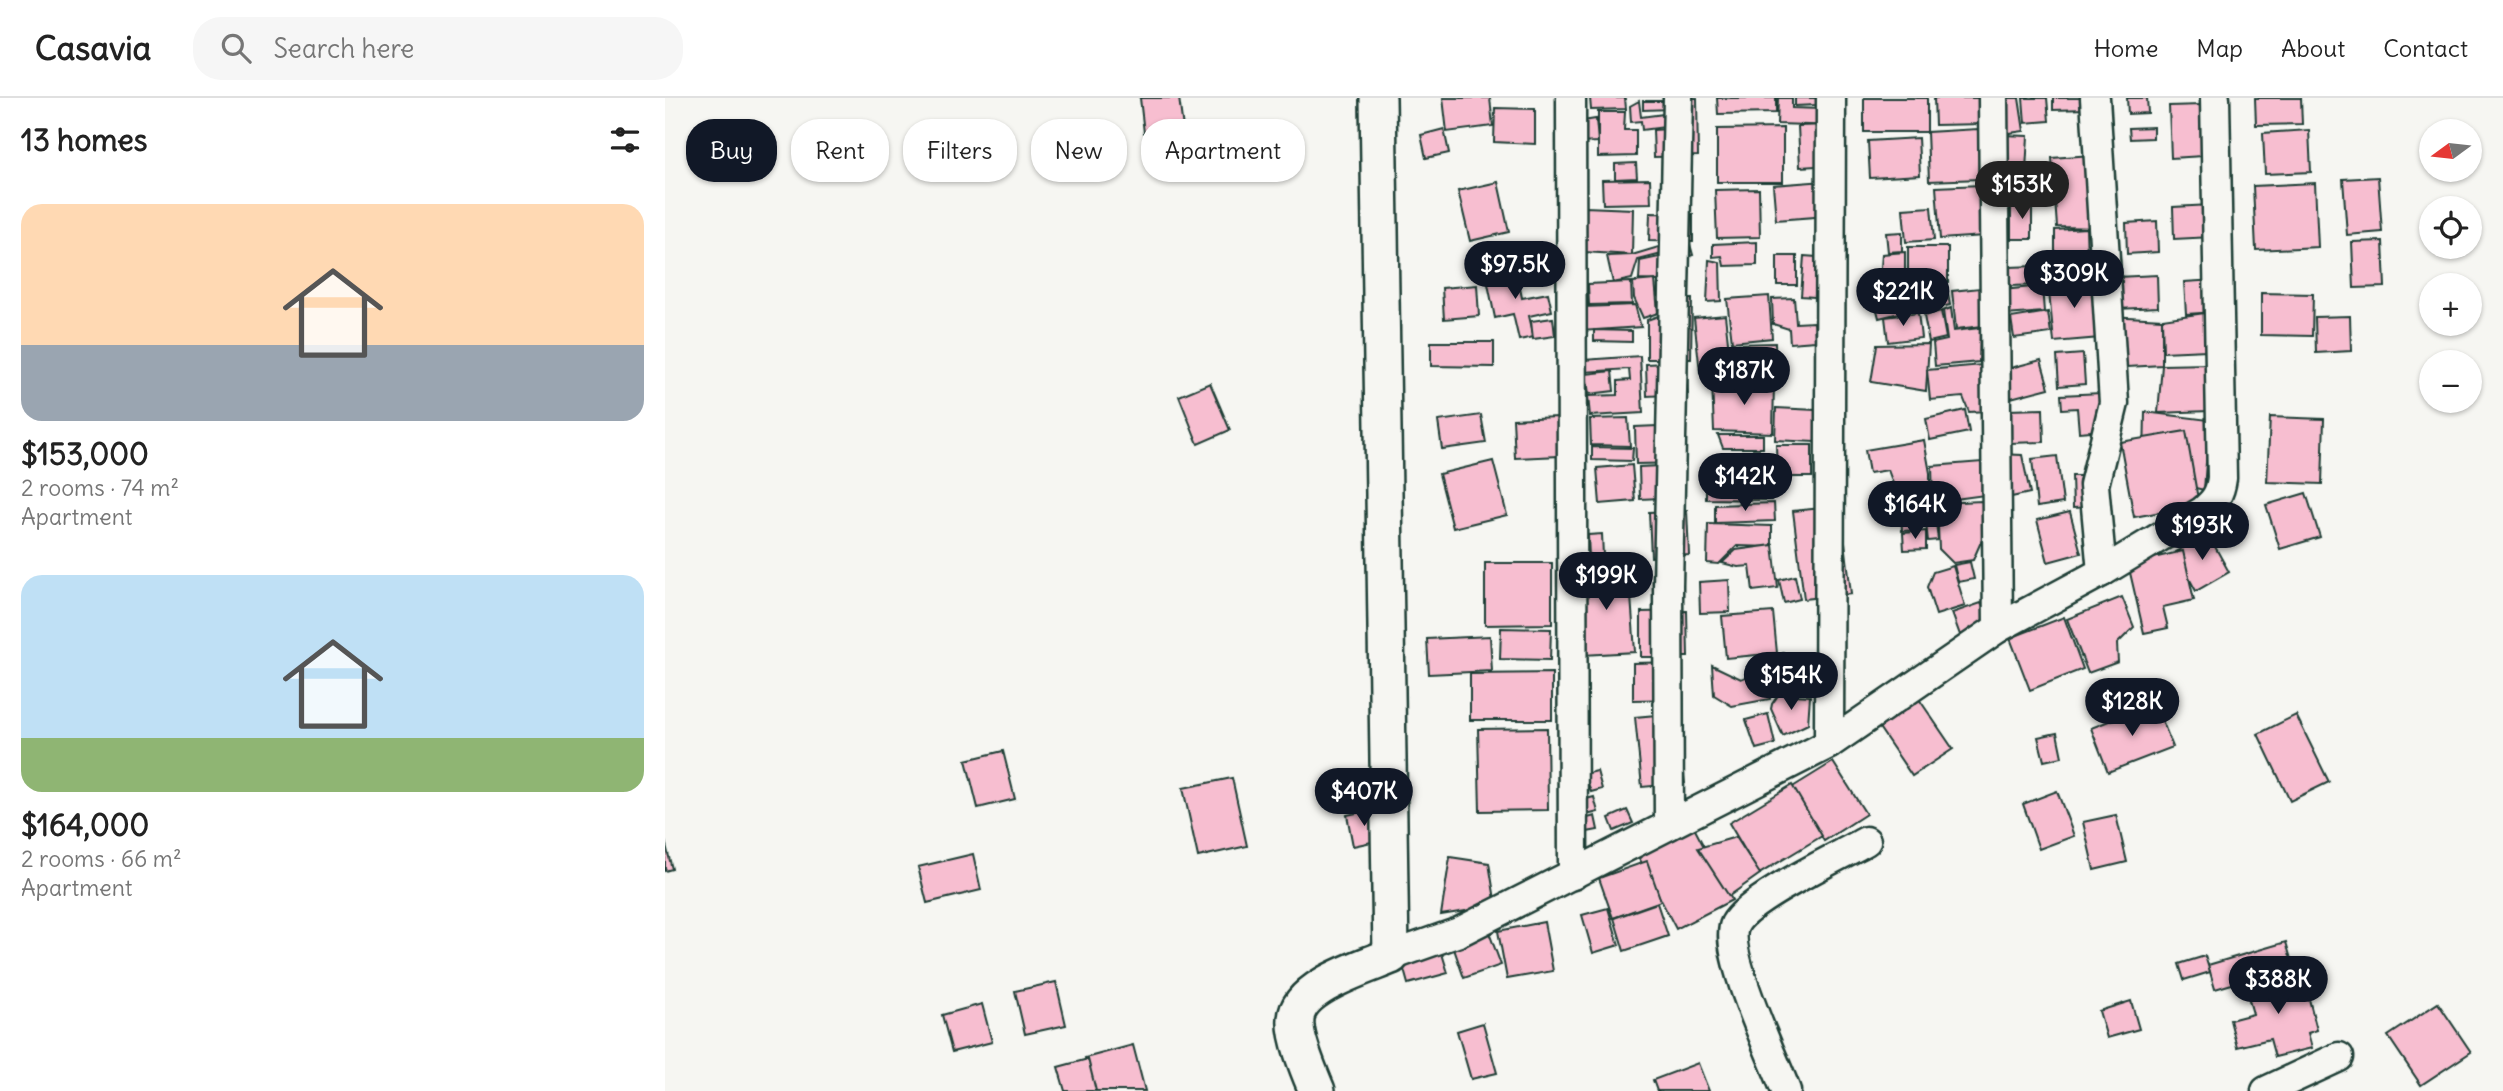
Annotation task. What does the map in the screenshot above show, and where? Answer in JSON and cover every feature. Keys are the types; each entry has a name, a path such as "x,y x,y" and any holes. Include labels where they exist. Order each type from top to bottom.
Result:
{"street":[{"path":"1378,98 1391,956"},
{"path":"1571,98 1573,875"},
{"path":"1669,825 1668,584 1678,98"},
{"path":"1829,744 1831,98"},
{"path":"1993,98 1998,628"},
{"path":"2095,98 2114,403 2094,485 2102,572"},
{"path":"1317,1091 1304,1062 1296,1018 1305,998 1322,986 1391,956 1458,932 1829,744 1998,628 2102,572 2203,511 2216,500 2222,478 2215,98"},
{"path":"1786,1091 1738,968 1731,935 1736,921 1754,903 1866,841"},
{"path":"2266,1091 2339,1057"}],"building":[{"path":"1140,98 1179,98 1182,119 1142,119"},
{"path":"1443,98 1490,98 1493,126 1447,132"},
{"path":"1590,98 1625,98 1626,109 1591,110"},
{"path":"1670,98 1697,98 1698,156 1654,157 1653,130 1667,129 1671,109 1643,110 1643,101 1670,101"},
{"path":"1717,98 1776,98 1776,113 1718,114"},
{"path":"1778,98 1792,98 1792,108 1822,109 1839,126 1777,124"},
{"path":"1795,98 1816,98 1816,105 1795,106"},
{"path":"1864,98 1927,98 1927,132 1864,132"},
{"path":"1934,98 1984,98 1984,124 1935,125"},
{"path":"1997,98 2019,98 2024,131 2002,134"},
{"path":"2023,98 2047,98 2049,121 2025,123"},
{"path":"2053,98 2086,98 2087,109 2053,110"},
{"path":"2127,98 2147,98 2148,113 2128,114"},
{"path":"2255,98 2301,98 2302,124 2256,125"},
{"path":"1639,101 1641,117 1664,114 1665,127 1642,130 1641,121 1631,122 1630,106"},
{"path":"2201,105 2203,156 2171,158 2169,106"},
{"path":"1495,108 1535,109 1535,144 1494,142"},
{"path":"1598,112 1625,112 1624,130 1636,130 1636,156 1598,157"},
{"path":"1596,119 1598,142 1579,143 1576,122"},
{"path":"1831,125 1833,165 1800,167 1798,126"},
{"path":"2153,127 2153,138 2130,139 2129,128"},
{"path":"1783,128 1783,182 1717,182 1717,129"},
{"path":"1444,129 1449,153 1426,158 1421,135"},
{"path":"1978,129 1980,179 1929,181 1927,132"},
{"path":"2309,130 2311,172 2265,174 2263,133"},
{"path":"2002,135 2028,136 2026,170 2000,169"},
{"path":"1918,138 1920,175 1870,178 1868,141"},
{"path":"2105,154 2105,228 2057,227 2052,158"},
{"path":"1636,163 1637,178 1615,179 1615,164"},
{"path":"2378,177 2382,232 2347,235 2343,179"},
{"path":"1650,179 1651,203 1603,204 1602,180"},
{"path":"1838,180 1841,215 1776,220 1773,185"},
{"path":"1498,182 1509,232 1470,241 1458,191"},
{"path":"2016,183 2018,200 2001,202 2000,185"},
{"path":"2315,183 2318,247 2256,250 2253,186"},
{"path":"1981,185 1984,236 1940,239 1936,187"},
{"path":"1759,189 1760,237 1717,238 1715,190"},
{"path":"2032,203 2032,239 2011,239 2011,204"},
{"path":"2211,205 2212,237 2174,239 2173,207"},
{"path":"1585,207 1633,209 1632,255 1584,252"},
{"path":"1931,207 1934,240 1906,242 1903,209"},
{"path":"1650,213 1693,214 1693,242 1649,241"},
{"path":"2157,221 2158,252 2127,254 2126,223"},
{"path":"2086,228 2087,257 2055,258 2055,230"},
{"path":"1902,232 1902,251 1888,252 1886,233"},
{"path":"2383,241 2385,287 2354,288 2352,242"},
{"path":"1757,242 1757,265 1724,266 1722,256 1713,257 1713,244"},
{"path":"1672,243 1690,244 1693,255 1678,259 1674,251 1638,260 1632,279 1613,283 1607,256 1632,255"},
{"path":"1908,247 1948,247 1948,282 1908,282"},
{"path":"1905,252 1905,282 1880,281 1882,254"},
{"path":"1673,254 1680,265 1690,265 1688,298 1657,296 1658,281 1639,280 1640,261"},
{"path":"1777,256 1797,256 1797,285 1777,285"},
{"path":"1804,256 1830,258 1828,298 1801,296"},
{"path":"1709,260 1720,262 1721,301 1707,302"},
{"path":"2036,266 2037,285 2010,286 2009,267"},
{"path":"1516,268 1522,298 1548,293 1552,311 1529,316 1534,337 1519,340 1513,314 1495,318 1486,274"},
{"path":"2157,275 2158,307 2118,309 2117,277"},
{"path":"2095,278 2100,338 2054,342 2048,282"},
{"path":"1655,280 1658,313 1643,318 1634,298 1633,282"},
{"path":"2216,280 2217,312 2186,314 2184,282"},
{"path":"1631,282 1632,304 1589,305 1588,284"},
{"path":"1946,284 1950,305 1936,308 1932,287"},
{"path":"1477,285 1479,316 1444,319 1442,288"},
{"path":"2042,286 2044,312 2005,315 2003,290"},
{"path":"1980,288 1983,326 1956,329 1952,291"},
{"path":"1912,290 1916,309 1879,318 1874,298"},
{"path":"2261,293 2313,294 2312,336 2261,335"},
{"path":"1769,296 1772,338 1732,342 1727,299"},
{"path":"1794,298 1796,323 1814,322 1815,341 1790,343 1789,329 1773,324 1772,299"},
{"path":"1661,299 1692,299 1691,359 1647,359 1647,320 1661,315"},
{"path":"1635,305 1641,327 1581,331 1583,307"},
{"path":"1951,308 1954,331 1980,328 1979,362 1935,366 1933,343 1947,340 1943,311"},
{"path":"1941,311 1946,338 1929,342 1924,316"},
{"path":"2048,312 2051,333 2014,338 2011,318"},
{"path":"1918,313 1921,338 1888,342 1885,317"},
{"path":"2205,313 2207,350 2163,352 2162,319"},
{"path":"1725,315 1731,369 1700,372 1694,318"},
{"path":"2110,316 2162,319 2162,365 2110,368"},
{"path":"2350,316 2351,351 2316,353 2315,317"},
{"path":"1553,318 1555,336 1533,339 1531,321"},
{"path":"1594,330 1632,331 1632,342 1594,341"},
{"path":"1431,342 1494,342 1494,367 1431,366"},
{"path":"1775,343 1776,377 1740,377 1739,344"},
{"path":"1929,344 1926,391 1871,382 1877,345"},
{"path":"2083,354 2085,384 2059,386 2057,356"},
{"path":"1640,356 1643,413 1590,416 1588,396 1618,395 1618,381 1630,380 1629,369 1584,372 1584,360"},
{"path":"2041,360 2049,388 2007,399 1999,371"},
{"path":"1687,362 1688,394 1647,396 1646,364"},
{"path":"2209,364 2209,411 2158,413 2162,365"},
{"path":"1982,365 1987,411 1969,412 1963,397 1930,400 1927,370"},
{"path":"1612,371 1614,391 1589,394 1586,374"},
{"path":"1774,381 1773,433 1714,431 1712,382"},
{"path":"1210,383 1230,430 1198,444 1179,396"},
{"path":"2101,393 2103,430 2079,432 2077,408 2062,409 2061,395"},
{"path":"1776,408 1816,410 1815,442 1775,440"},
{"path":"2043,409 2044,442 2009,443 2008,410"},
{"path":"1965,410 1969,432 1930,440 1926,419"},
{"path":"2145,412 2209,420 2204,490 2170,482 2166,462 2144,459"},
{"path":"1481,415 1486,443 1442,449 1438,421"},
{"path":"1558,417 1560,456 1515,458 1513,419"},
{"path":"2270,417 2324,419 2322,484 2267,482"},
{"path":"1628,418 1630,446 1591,445 1590,419"},
{"path":"1681,425 1682,463 1636,464 1635,427"},
{"path":"2186,431 2199,505 2134,517 2120,442"},
{"path":"1718,435 1763,435 1763,448 1723,448"},
{"path":"1924,440 1930,473 1930,502 1908,502 1907,485 1894,486 1888,470 1869,473 1865,450"},
{"path":"1776,445 1812,445 1812,477 1777,477"},
{"path":"1592,447 1633,448 1632,461 1592,460"},
{"path":"1998,454 2022,455 2030,493 2007,498"},
{"path":"2057,456 2063,503 2037,507 2032,459"},
{"path":"1493,461 1507,515 1453,528 1439,474"},
{"path":"1982,462 1985,495 1933,502 1932,466"},
{"path":"1632,465 1635,501 1600,504 1597,468"},
{"path":"1682,465 1683,497 1640,499 1639,467"},
{"path":"1706,474 1772,475 1771,500 1706,499"},
{"path":"2072,476 2089,476 2091,507 2073,508"},
{"path":"2306,493 2320,537 2280,549 2266,505"},
{"path":"1982,501 1984,535 1973,560 1953,563 1939,549 1937,503"},
{"path":"1774,503 1775,521 1715,523 1715,505"},
{"path":"1934,505 1938,540 1928,541 1924,506"},
{"path":"1841,506 1851,594 1804,599 1793,511"},
{"path":"1687,510 1689,555 1651,557 1649,512"},
{"path":"1901,511 1916,511 1917,530 1902,531"},
{"path":"2070,512 2081,553 2048,562 2037,520"},
{"path":"1708,524 1772,526 1772,547 1737,546 1719,564 1707,563"},
{"path":"1926,531 1926,549 1904,550 1903,533"},
{"path":"1602,534 1603,556 1589,557 1588,535"},
{"path":"2208,534 2229,572 2196,591 2175,552"},
{"path":"1773,545 1778,588 1753,591 1750,566 1738,567 1722,563 1736,550"},
{"path":"2183,551 2194,600 2163,607 2168,628 2144,633 2128,564"},
{"path":"1970,562 1974,579 1958,582 1954,565"},
{"path":"1485,563 1552,563 1552,624 1485,625"},
{"path":"1953,566 1965,606 1936,615 1927,587 1933,572"},
{"path":"1629,568 1635,652 1583,655 1578,571"},
{"path":"1795,576 1800,599 1784,603 1779,580"},
{"path":"1729,580 1730,612 1700,613 1699,582"},
{"path":"2122,597 2134,627 2117,644 2118,662 2088,673 2067,619"},
{"path":"1981,603 1990,625 1960,635 1952,613"},
{"path":"1687,611 1688,657 1641,657 1641,612"},
{"path":"1773,612 1777,653 1726,658 1722,616"},
{"path":"2064,617 2083,669 2030,690 2010,638"},
{"path":"1501,628 1551,629 1550,660 1500,659"},
{"path":"1490,636 1492,671 1429,674 1427,639"},
{"path":"1783,653 1793,653 1795,670 1785,671"},
{"path":"1678,662 1679,699 1633,700 1633,663"},
{"path":"1712,665 1741,679 1772,666 1770,699 1732,706 1714,695"},
{"path":"1552,673 1552,720 1470,720 1470,674"},
{"path":"1779,694 1810,696 1808,724 1783,736 1771,709"},
{"path":"1919,699 1953,749 1912,776 1878,726"},
{"path":"2155,703 2173,747 2108,772 2091,728"},
{"path":"1678,713 1685,783 1642,787 1635,717"},
{"path":"1768,714 1775,744 1756,749 1746,720"},
{"path":"2296,715 2329,782 2290,801 2258,734"},
{"path":"1547,728 1548,810 1480,811 1478,729"},
{"path":"2057,733 2062,757 2044,761 2038,737"},
{"path":"1003,751 1015,799 978,808 966,760"},
{"path":"1833,762 1866,814 1824,841 1791,788"},
{"path":"1597,771 1602,789 1591,792 1585,774"},
{"path":"1232,778 1247,846 1198,857 1183,788"},
{"path":"1792,785 1822,836 1759,874 1729,823"},
{"path":"2057,791 2074,836 2039,849 2023,804"},
{"path":"1594,797 1598,812 1579,817 1575,802"},
{"path":"1375,809 1381,840 1353,846 1347,815"},
{"path":"1627,810 1633,823 1614,831 1609,818"},
{"path":"2116,815 2127,862 2094,870 2083,822"},
{"path":"1595,816 1598,830 1587,832 1584,819"},
{"path":"1691,822 1732,900 1676,929 1636,852"},
{"path":"1736,837 1760,874 1729,896 1698,848"},
{"path":"665,841 672,869 665,871"},
{"path":"973,854 981,890 927,903 918,867"},
{"path":"1450,857 1489,863 1496,906 1441,915"},
{"path":"1647,861 1661,901 1613,918 1599,878"},
{"path":"1657,903 1668,936 1624,951 1614,918"},
{"path":"1608,908 1619,945 1593,953 1582,915"},
{"path":"1544,922 1553,971 1507,979 1498,931"},
{"path":"1487,927 1501,965 1464,978 1451,940"},
{"path":"2286,942 2293,966 2215,989 2208,965"},
{"path":"1440,947 1448,973 1408,984 1401,959"},
{"path":"2205,956 2210,972 2184,980 2179,964"},
{"path":"2302,972 2317,1030 2308,1033 2312,1048 2275,1057 2270,1039 2237,1047 2230,1020 2253,1014 2245,986"},
{"path":"1056,982 1066,1025 1025,1034 1015,991"},
{"path":"2131,1001 2139,1029 2107,1038 2099,1011"},
{"path":"2438,1003 2471,1052 2421,1085 2388,1036"},
{"path":"982,1004 992,1042 952,1052 942,1015"},
{"path":"1483,1023 1497,1073 1471,1079 1457,1031"},
{"path":"1133,1045 1145,1091 1094,1091 1085,1058"},
{"path":"1088,1059 1096,1091 1065,1091 1058,1067"},
{"path":"1698,1063 1709,1091 1657,1091 1653,1080"}]}
